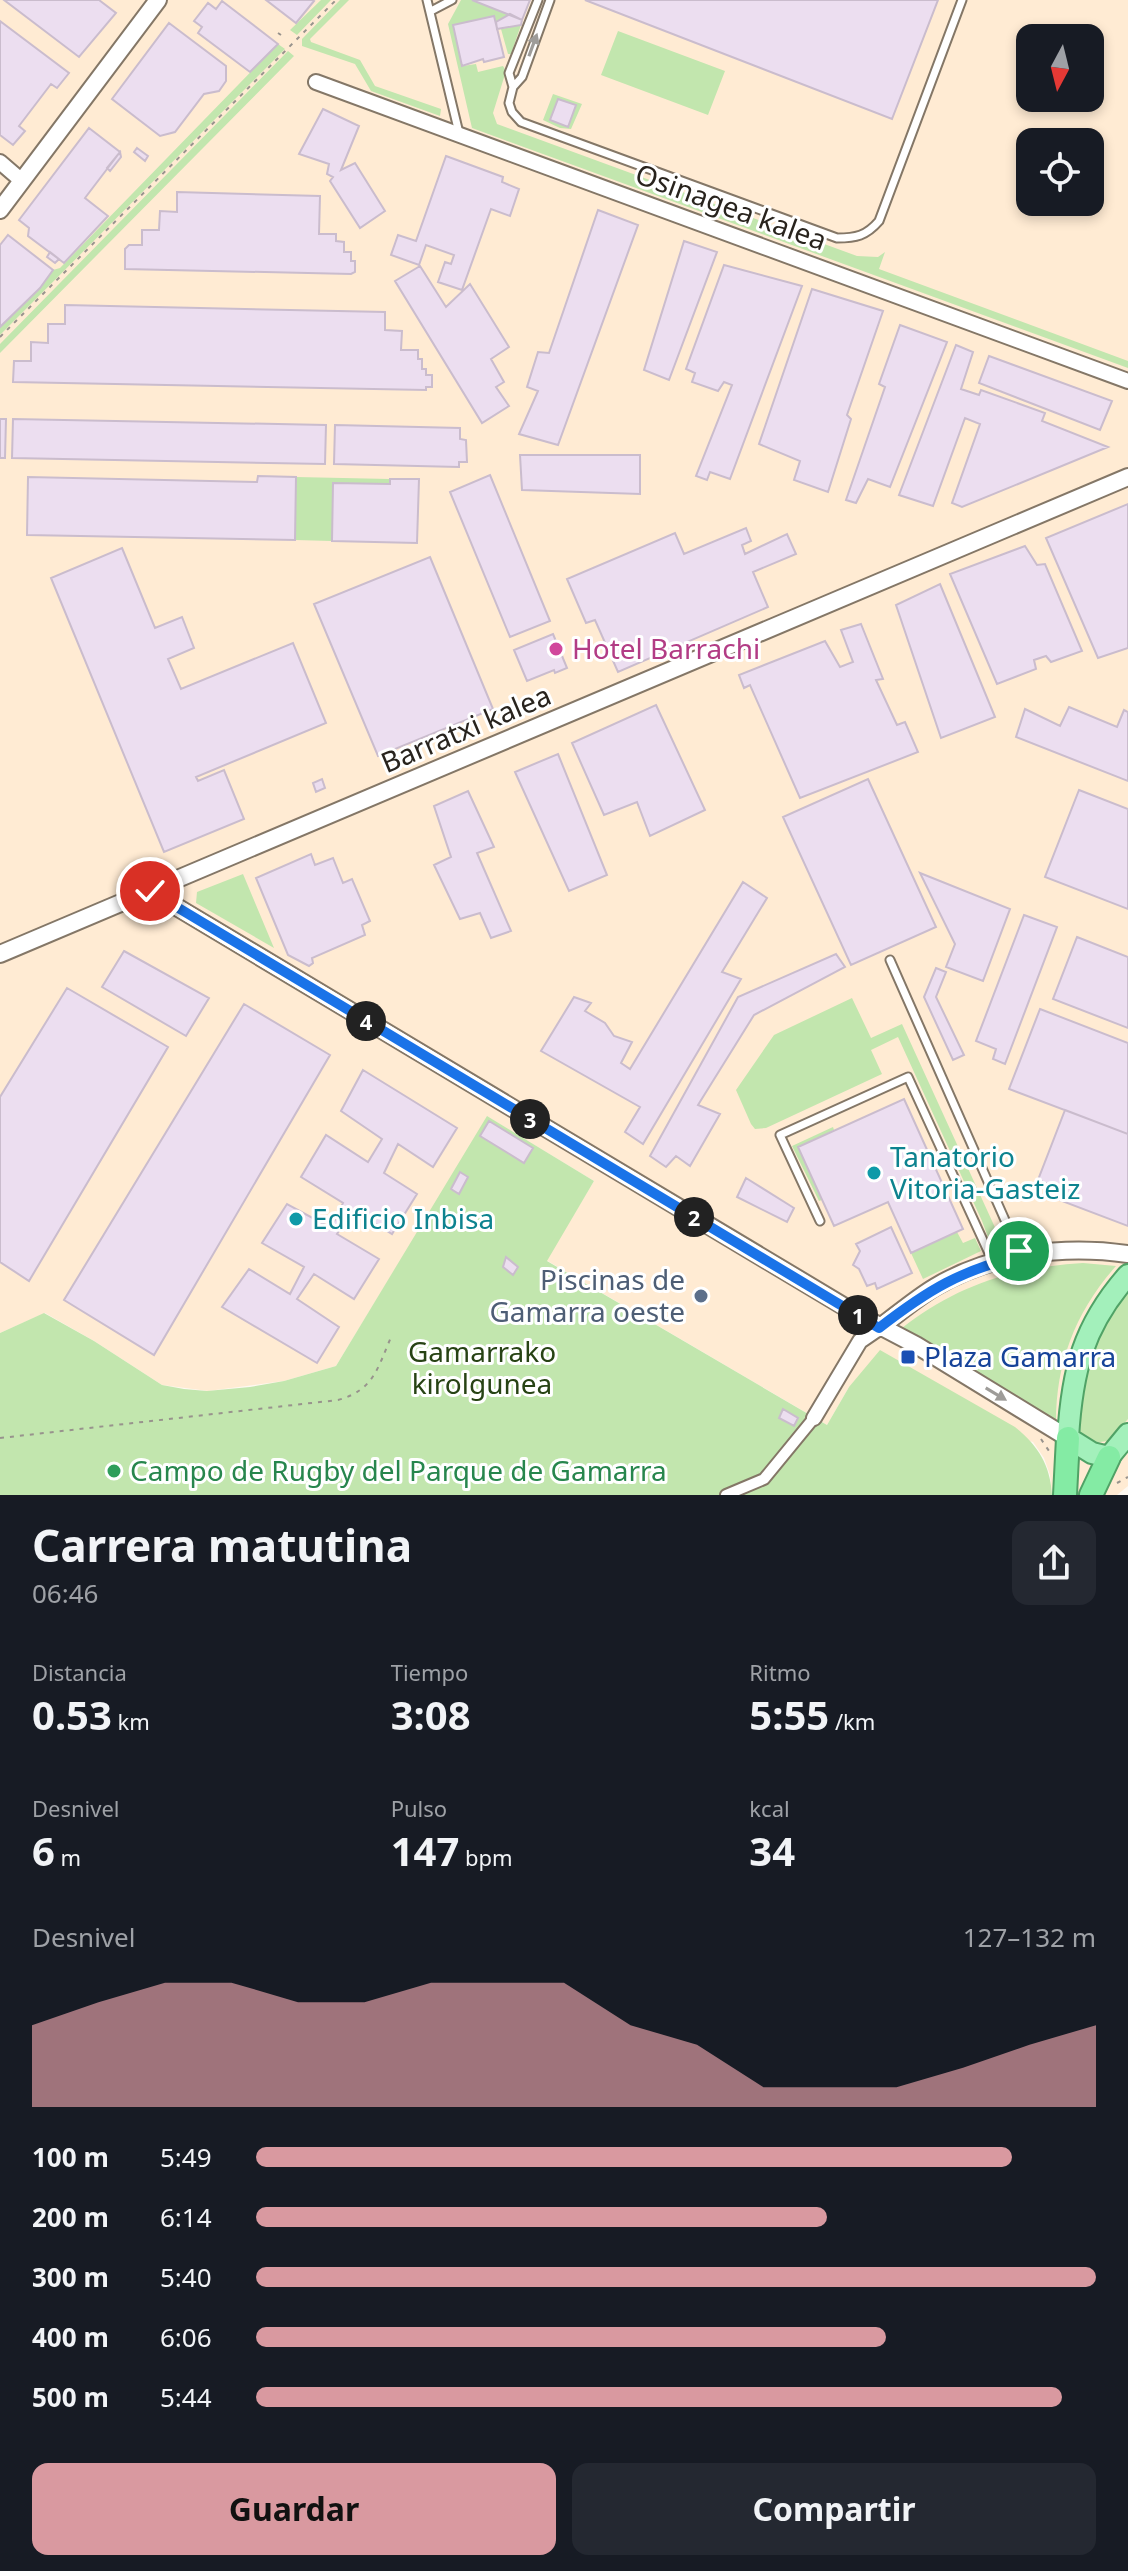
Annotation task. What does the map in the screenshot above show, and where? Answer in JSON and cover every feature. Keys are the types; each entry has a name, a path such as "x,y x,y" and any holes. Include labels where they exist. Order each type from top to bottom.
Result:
{"highway":[{"path":"1065,1495 1068,1438"},
{"path":"1091,1495 1109,1457"}],"main road":[{"path":"1128,1275 1103,1306 1080,1354 1073,1380 1068,1438 1092,1453 1109,1457 1128,1434"}],"street":[{"path":"0,210 158,0"},
{"name":"Osinagea kalea","path":"316,82 1128,381"},
{"path":"0,162 22,181"},
{"name":"Barratxi kalea","path":"0,954 1128,477"},
{"path":"150,891 1068,1438"},
{"path":"726,1495 764,1479 814,1418 860,1341 936,1286 993,1262 1021,1256 1080,1251 1128,1254"}],"lane":[{"path":"427,0 460,135"},
{"path":"431,11 452,0"},
{"path":"513,87 509,73 538,0"},
{"path":"550,0 522,77 513,87 509,103 521,122 837,238 856,238 870,231 879,221 962,0"},
{"path":"890,960 1021,1256"},
{"path":"820,1221 780,1135 908,1077 993,1262"}],"path":[{"path":"0,337 336,0"},
{"path":"0,1438 338,1400 352,1396 370,1384 392,1335"},
{"path":"1034,1432 1050,1453"}],"shaded area":[{"path":"0,0 1128,0 1128,1486 1117,1495 1052,1495 1044,1458 1033,1442 849,1387 827,1425 546,1260 594,1181 488,1117 336,1366 284,1381 208,1391 162,1385 45,1313 0,1333"}],"green space":[{"path":"321,0 331,0 297,35 290,30"},
{"path":"340,0 349,0 310,39 311,42 360,60 375,86 441,109 440,116 371,91 355,64 302,46 302,39"},
{"path":"461,0 472,0 510,14 496,22 494,16 453,26 463,66 476,64 478,72 503,66 506,71 493,113 497,124 857,256 878,257 885,252 879,269 1128,361 1128,368 472,128 448,24"},
{"path":"521,25 511,54 508,54 501,29"},
{"path":"618,31 725,71 708,115 601,75"},
{"path":"278,44 285,49 0,335 0,327 40,288 53,270 60,268"},
{"path":"288,51 294,56 0,353 0,344"},
{"path":"553,94 582,104 571,129 560,128 543,120"},
{"path":"296,477 390,479 390,484 333,483 332,541 295,540"},
{"path":"243,874 274,948 196,903 197,892"},
{"path":"852,998 871,1038 902,1024 1003,1245 992,1248 898,1037 871,1050 882,1074 766,1128 755,1129 751,1124 736,1090 774,1035"},
{"name":"Gamarrako kirolgunea","path":"487,1116 594,1181 547,1261 827,1425 849,1387 880,1350 1015,1427 1041,1456 1049,1474 1052,1495 0,1495 0,1333 44,1313 162,1385 184,1389 207,1391 250,1387 336,1366"},
{"path":"833,1127 834,1130 799,1147 822,1200 819,1201 792,1146"},
{"path":"957,1232 963,1243 975,1238 981,1251 923,1279 911,1253"},
{"path":"1083,1263 1116,1266 1090,1301 1071,1338 1060,1379 1056,1422 902,1328 944,1300 988,1281 1034,1269"},
{"path":"1128,1287 1128,1419 1108,1441 1092,1443 1081,1436 1077,1428 1081,1389 1098,1332"}],"building":[{"path":"4,0 99,0 116,13 79,57"},
{"path":"266,0 312,0 314,1 296,23"},
{"path":"472,0 530,0 522,20"},
{"path":"585,0 938,0 892,119"},
{"path":"222,1 278,44 250,72 198,33 202,27 194,21 208,3 216,9"},
{"path":"510,14 522,20 521,25 497,29 496,22"},
{"path":"494,16 504,57 484,62 483,59 462,66 453,25"},
{"path":"0,21 69,73 57,88 51,84 19,126 25,131 13,145 0,135"},
{"path":"169,23 226,66 226,81 219,91 204,94 175,132 160,136 112,99"},
{"path":"558,99 576,105 568,127 550,120"},
{"path":"323,109 359,126 341,170 355,163 385,211 360,228 330,181 333,177 327,174 329,164 299,154"},
{"path":"89,128 120,152 85,198 108,216 64,263 28,236 29,228 19,220"},
{"path":"137,148 148,156 145,161 134,152"},
{"path":"120,152 121,157 110,171 107,168"},
{"path":"446,156 503,177 502,182 519,189 510,216 491,209 462,290 438,282 445,262 451,264 454,255 426,245 419,265 391,255 398,235 416,241"},
{"path":"177,192 320,196 319,234 336,234 336,241 344,242 344,252 351,252 351,261 355,261 355,272 125,269 125,249 129,245 142,245 142,230 159,230 160,211 177,212"},
{"path":"598,210 638,225 558,445 519,434 538,391 527,387 538,352 549,353"},
{"path":"8,235 53,270 40,288 0,327 0,245"},
{"path":"684,241 717,252 669,380 644,370"},
{"path":"50,252 59,259 55,263 47,257"},
{"path":"724,265 802,286 730,479 710,472 707,480 696,476 732,385 724,382 718,391 692,382 695,373 686,369"},
{"path":"420,266 446,307 470,284 509,347 491,359 504,382 496,387 509,406 482,423 395,281"},
{"path":"812,289 883,311 847,415 851,419 828,492 794,480 800,461 759,444"},
{"path":"65,305 385,312 385,330 402,331 401,350 418,350 422,369 426,369 426,375 432,375 432,387 426,387 426,390 13,382 14,361 31,361 31,342 48,343 48,324 65,324"},
{"path":"900,325 947,342 890,487 868,479 856,503 846,500 885,387 879,384"},
{"path":"956,345 973,352 961,389 979,395 981,390 1045,413 1042,421 1108,447 962,507 952,503 980,424 965,418 933,506 899,495"},
{"path":"989,356 1112,401 1100,430 979,383"},
{"path":"0,419 6,419 5,458 0,458"},
{"path":"13,419 326,425 325,464 12,458"},
{"path":"335,425 460,428 460,439 466,440 467,462 459,462 459,467 334,464"},
{"path":"520,455 640,455 640,494 522,490"},
{"path":"490,475 550,621 510,637 450,492"},
{"path":"258,476 296,477 295,540 27,535 28,477 257,482"},
{"path":"390,479 419,479 417,543 332,541 333,483 390,484"},
{"path":"1128,504 1128,648 1098,658 1046,538"},
{"path":"746,528 751,541 742,545 745,554 787,534 796,554 753,572 768,607 618,672 595,620 586,623 567,579 675,533 684,554"},
{"path":"1025,546 1037,565 1045,564 1082,651 1051,662 1046,656 1034,660 1036,669 997,684 950,574"},
{"path":"122,548 155,628 182,617 194,648 168,659 181,689 293,643 326,723 196,777 198,781 224,770 244,819 164,852 51,578"},
{"path":"430,557 493,709 378,756 314,604"},
{"path":"940,584 995,717 941,738 896,605"},
{"path":"861,624 883,679 876,680 897,725 905,722 918,752 800,798 750,685 744,688 739,675 825,641 840,667 853,662 841,630"},
{"path":"553,634 567,668 527,681 514,650"},
{"path":"656,705 705,810 650,836 637,802 604,815 572,743"},
{"path":"1069,707 1117,727 1124,710 1128,712 1128,781 1016,737 1025,709 1060,726"},
{"path":"558,754 607,875 569,891 515,772"},
{"path":"322,779 325,788 316,792 313,783"},
{"path":"868,779 936,927 851,965 783,817"},
{"path":"1079,790 1128,809 1128,909 1045,877"},
{"path":"468,791 494,847 477,853 511,931 491,938 480,913 460,919 434,865 451,857 434,806"},
{"path":"311,854 315,865 333,858 343,883 352,879 370,921 362,925 365,935 312,958 313,963 309,966 288,955 256,878"},
{"path":"920,873 1010,909 983,981 946,967 955,944"},
{"path":"743,882 767,898 722,972 741,979 643,1144 625,1132 640,1107 541,1051 574,997 591,1003 585,1011 605,1023 614,1036 632,1042 621,1063 630,1069"},
{"path":"1024,915 1057,927 1005,1064 993,1059 996,1049 976,1041"},
{"path":"1077,937 1128,957 1128,1028 1053,999"},
{"path":"124,951 209,998 186,1036 102,987"},
{"path":"836,954 845,967 754,1015 698,1105 720,1114 690,1166 676,1156 666,1167 650,1156 738,997"},
{"path":"936,968 946,972 936,997 964,1055 953,1060 924,997"},
{"path":"67,988 168,1047 29,1281 0,1262 0,1097"},
{"path":"244,1004 330,1055 154,1355 64,1300"},
{"path":"1040,1009 1128,1043 1128,1134 1009,1089"},
{"name":"Edificio Inbisa","path":"363,1070 457,1128 433,1167 398,1144 384,1173 417,1194 392,1234 354,1210 337,1234 379,1259 354,1299 314,1274 297,1299 339,1327 317,1363 222,1307 249,1269 290,1294 304,1267 262,1243 287,1204 331,1228 343,1203 301,1177 326,1135 368,1162 382,1139 341,1111"},
{"name":"Tanatorio Vitoria-Gasteiz","path":"904,1099 963,1229 911,1253 888,1202 834,1226 798,1147"},
{"path":"1065,1110 1128,1134 1128,1226 1054,1198 1058,1188 1038,1180"},
{"path":"489,1121 533,1148 524,1163 480,1136"},
{"path":"460,1172 468,1177 459,1194 451,1189"},
{"path":"746,1178 794,1208 787,1222 737,1197"},
{"path":"891,1227 912,1273 877,1289 875,1283 867,1286 859,1269 853,1265 860,1251 856,1244"},
{"path":"506,1257 518,1267 513,1275 503,1267"},
{"path":"783,1409 798,1418 794,1426 779,1418"}],"place":[{"name":"Hotel Barrachi","path":"556,649"},
{"name":"Tanatorio Vitoria-Gasteiz","path":"874,1173"},
{"name":"Edificio Inbisa","path":"296,1219"},
{"name":"Piscinas de Gamarra oeste","path":"701,1296"},
{"name":"Plaza Gamarra","path":"908,1357"},
{"name":"Campo de Rugby del Parque de Gamarra","path":"114,1471"}],"route":[{"path":"150,891 879,1328 936,1286 993,1262 1021,1256 1019,1251"}]}
